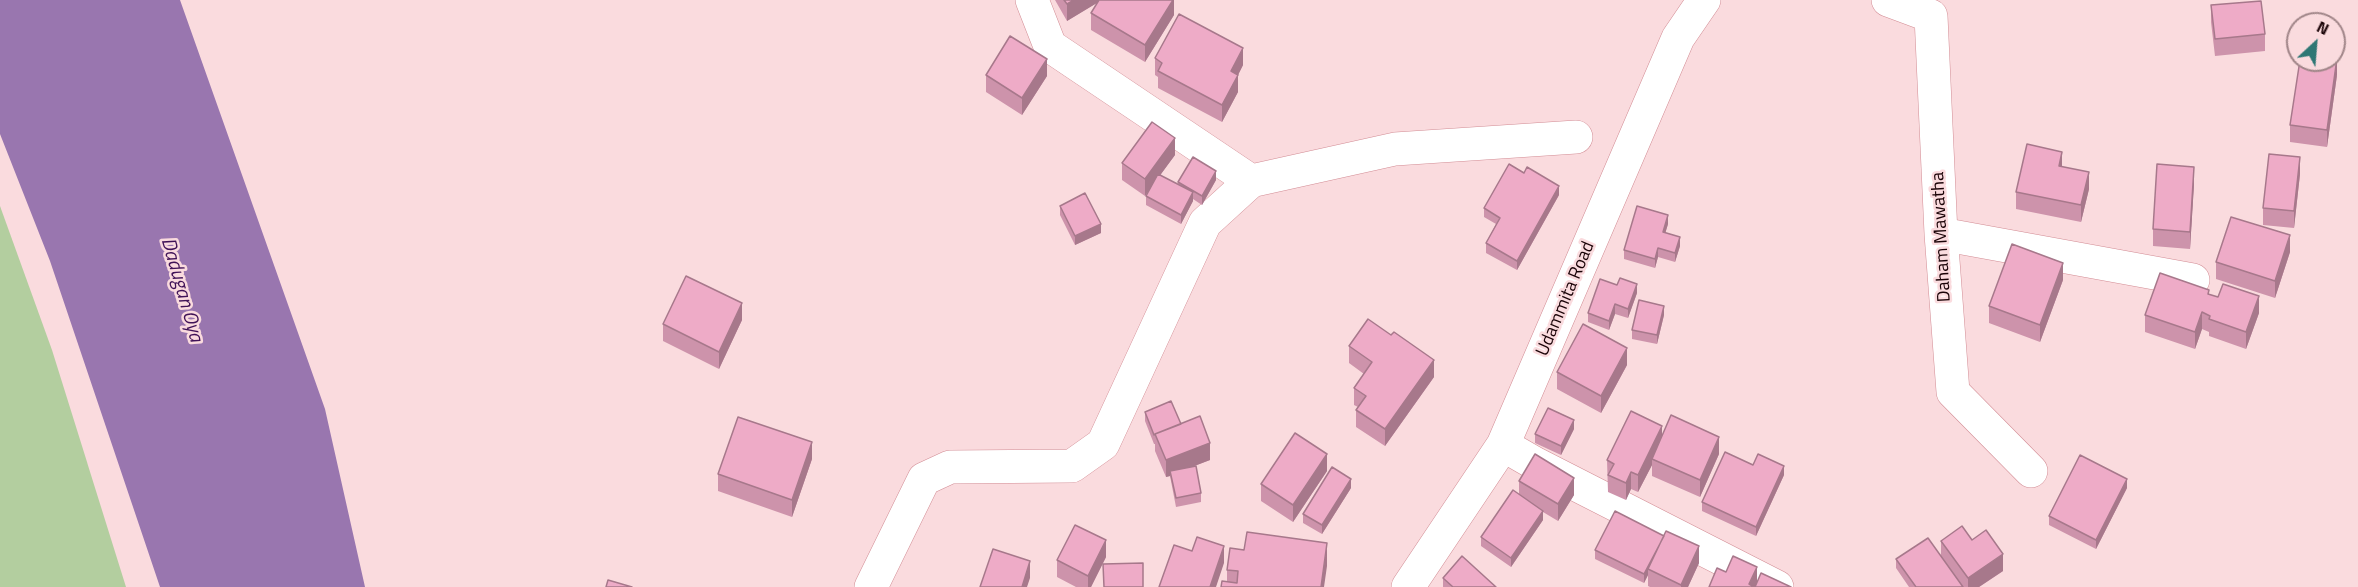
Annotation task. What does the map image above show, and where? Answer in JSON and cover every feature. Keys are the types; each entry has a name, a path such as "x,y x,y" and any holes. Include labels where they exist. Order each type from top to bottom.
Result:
{"street":[{"path":"1032,0 1050,46 1251,181"},
{"name":"Udammita Road","path":"1408,587 1503,445 1678,38 1704,0"},
{"name":"Daham Mawatha","path":"1888,0 1931,16 1941,234 1953,392 2031,471"},
{"path":"871,587 924,479 950,467 1072,466 1103,444 1205,223 1251,181 1395,149 1576,137"},
{"path":"1941,234 2193,280"},
{"path":"1503,445 1777,587"}],"green space":[{"path":"0,206 52,350 126,587 0,587"}],"water":[{"name":"Dadugan Oya","path":"0,0 180,0 325,409 365,587 160,587 50,261 0,134"}],"building":[{"path":"1099,0 1173,0 1145,45 1091,13"},
{"path":"2261,1 2265,34 2215,39 2211,5"},
{"path":"1179,14 1243,48 1231,71 1238,75 1222,105 1158,71 1162,63 1155,58"},
{"path":"1010,36 1047,59 1022,98 986,75"},
{"path":"2298,72 2335,72 2327,130 2290,125"},
{"path":"1152,122 1175,138 1145,179 1122,163"},
{"path":"2027,144 2062,152 2059,166 2089,172 2081,205 2016,192"},
{"path":"2269,154 2300,157 2294,211 2263,208"},
{"path":"1193,157 1216,171 1202,196 1178,182"},
{"path":"1509,164 1524,173 1527,167 1559,186 1517,261 1486,243 1500,218 1484,208"},
{"path":"2157,164 2194,167 2190,232 2153,229"},
{"path":"1158,174 1193,192 1181,215 1146,196"},
{"path":"1085,193 1101,224 1075,236 1060,206"},
{"path":"1637,206 1668,215 1663,232 1680,237 1675,253 1658,248 1655,259 1624,250"},
{"path":"2231,217 2290,235 2275,281 2216,262"},
{"path":"2012,244 2063,263 2040,325 1989,306"},
{"path":"2160,273 2209,290 2208,294 2218,297 2223,284 2259,296 2246,332 2209,319 2210,316 2202,312 2195,332 2145,315"},
{"path":"686,276 742,303 719,352 663,324"},
{"path":"1620,278 1637,284 1628,309 1615,304 1609,321 1588,313 1600,279 1617,285"},
{"path":"1639,300 1664,306 1657,335 1632,330"},
{"path":"1368,319 1391,335 1394,332 1434,360 1385,429 1356,410 1366,396 1354,388 1372,362 1349,346"},
{"path":"1583,324 1627,348 1601,396 1557,372"},
{"path":"1171,401 1181,424 1154,435 1145,412"},
{"path":"1548,408 1574,420 1561,446 1535,434"},
{"path":"1631,411 1662,426 1638,475 1631,472 1626,483 1608,475 1614,464 1607,460"},
{"path":"1671,415 1719,437 1700,480 1652,459"},
{"path":"1200,416 1210,443 1166,460 1155,434"},
{"path":"738,417 812,442 792,500 718,474"},
{"path":"1295,433 1327,454 1293,505 1261,484"},
{"path":"1725,452 1753,465 1758,454 1784,466 1756,527 1702,502"},
{"path":"1535,454 1574,478 1558,504 1519,481"},
{"path":"2080,455 2127,479 2096,540 2049,516"},
{"path":"1196,466 1201,493 1176,498 1170,471"},
{"path":"1332,467 1351,479 1322,525 1303,514"},
{"path":"1513,490 1543,511 1511,558 1481,537"},
{"path":"1615,511 1664,536 1644,574 1595,550"},
{"path":"1075,525 1106,540 1088,576 1057,560"},
{"path":"1962,526 1972,540 1986,530 2003,554 1968,578 1941,541"},
{"path":"1666,531 1699,546 1681,585 1648,569"},
{"path":"1247,532 1327,543 1321,587 1221,587 1222,581 1237,583 1238,571 1227,570 1230,548 1244,550"},
{"path":"1197,537 1224,546 1210,587 1159,587 1174,545 1192,551"},
{"path":"1928,538 1963,587 1916,587 1896,559"},
{"path":"993,549 1030,561 1022,587 980,587"},
{"path":"1462,556 1496,587 1453,587 1443,578"},
{"path":"1733,556 1757,567 1749,584 1754,587 1709,587 1717,568 1726,572"},
{"path":"1143,563 1143,587 1104,587 1103,564"},
{"path":"1761,573 1791,587 1755,587"},
{"path":"608,580 632,587 606,587"}]}
